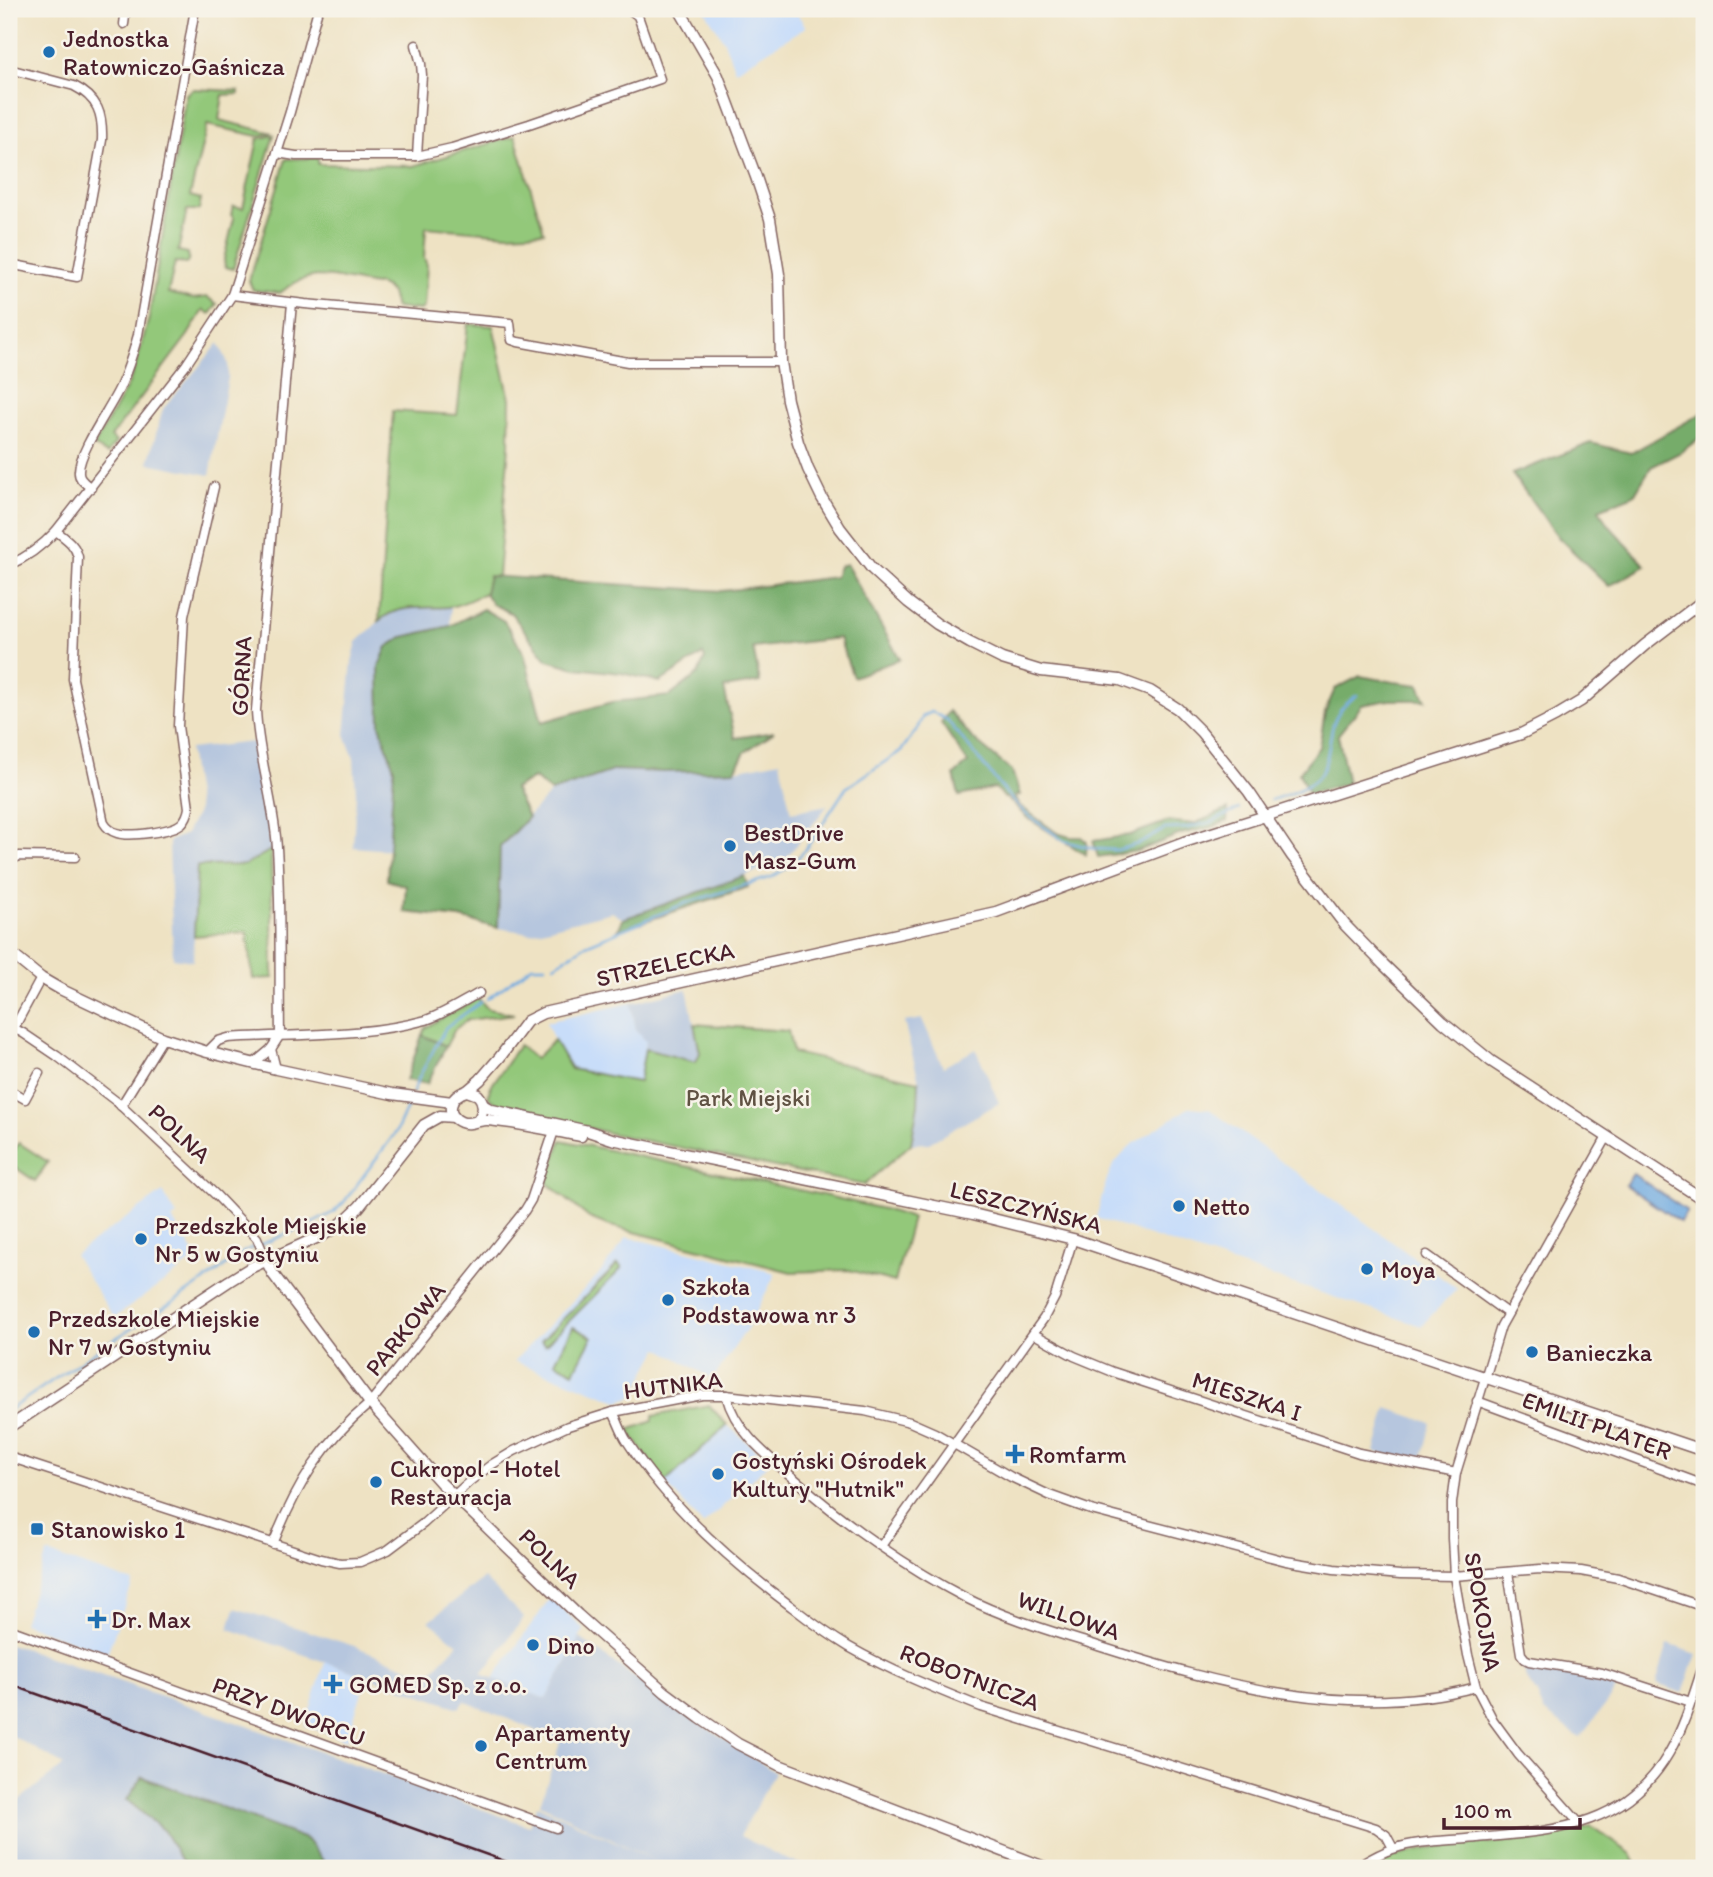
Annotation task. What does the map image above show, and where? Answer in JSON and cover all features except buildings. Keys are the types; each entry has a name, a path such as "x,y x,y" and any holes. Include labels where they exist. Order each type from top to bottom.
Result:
{"street":[{"path":"124,24 126,9"},
{"path":"91,488 80,478 80,463 120,388 138,335 195,9"},
{"path":"9,565 23,559 56,531 186,366 232,295 277,153 318,9"},
{"path":"277,153 296,156 417,156 528,124 660,79 638,16 629,9"},
{"path":"680,9 719,76 764,199 774,238 779,274 781,362 792,421 808,469 831,513 861,556 895,591 937,624 1002,659 1037,670 1120,680 1165,699 1201,732 1333,909 1417,998 1480,1053 1704,1200"},
{"path":"416,45 422,75 417,156"},
{"path":"9,69 81,90 99,108 102,124 102,140 77,277 9,264"},
{"path":"232,295 510,323 512,340 603,359 651,363 781,362"},
{"name":"GÓRNA","path":"280,1035 277,848 256,710 292,303"},
{"path":"56,531 70,541 78,557 72,679 104,823 108,829 121,834 168,830 182,823 189,808 178,726 184,616 214,487"},
{"name":"STRZELECKA","path":"482,1102 485,1084 500,1058 527,1021 543,1013 996,912 1184,842 1500,741 1538,726 1581,701 1645,645 1704,600"},
{"path":"9,861 19,856 75,858"},
{"path":"9,952 41,978 163,1038 253,1064 392,1094 452,1102"},
{"path":"11,1027 41,978"},
{"path":"207,1052 218,1041 228,1038 351,1032 428,1019 479,993"},
{"name":"POLNA","path":"11,1027 57,1056 121,1107 217,1196 257,1238 273,1274 370,1403 454,1495 632,1664 691,1712 738,1744 779,1765 1047,1868"},
{"path":"253,1064 271,1049 280,1035"},
{"path":"121,1107 163,1038"},
{"path":"271,1049 276,1069"},
{"name":"STRZELECKA","path":"467,1091 500,1058"},
{"path":"9,1090 25,1099 39,1073"},
{"path":"9,1427 265,1257 325,1234 342,1223 359,1207 424,1125 440,1116 454,1117 463,1123 478,1120 483,1111 482,1102 475,1093 467,1091 456,1096 452,1102 454,1117"},
{"path":"421,1099 428,1111 424,1125"},
{"name":"LESZCZYŃSKA","path":"482,1102 492,1110 589,1131 612,1139"},
{"name":"LESZCZYŃSKA","path":"478,1120 612,1139 973,1214 1073,1238 1704,1451"},
{"name":"PARKOWA","path":"273,1544 286,1512 313,1464 340,1429 370,1403 521,1216 531,1200 554,1131"},
{"name":"SPOKOJNA","path":"1579,1823 1518,1754 1493,1720 1476,1687 1454,1576 1452,1503 1456,1473 1499,1331 1607,1137"},
{"path":"881,1546 1034,1334 1055,1297 1073,1238"},
{"path":"1427,1255 1507,1313"},
{"name":"MIESZKA I","path":"1034,1334 1074,1356 1126,1376 1359,1453 1456,1473"},
{"name":"HUTNIKA","path":"9,1457 273,1544 340,1563 360,1562 402,1541 491,1465 568,1426 613,1412 702,1395 726,1395 853,1410 910,1422 1049,1495 1134,1523 1286,1561 1400,1575 1454,1576 1564,1569 1600,1573 1704,1607"},
{"name":"WILLOWA","path":"726,1395 736,1421 761,1450 814,1496 934,1581 989,1608 1064,1636 1154,1664 1310,1697 1350,1701 1426,1698 1476,1687"},
{"name":"EMILII PLATER","path":"1477,1401 1704,1485"},
{"name":"ROBOTNICZA","path":"613,1412 626,1439 666,1492 702,1530 751,1577 848,1646 935,1689 981,1707 1376,1828 1386,1835 1394,1849"},
{"path":"1508,1572 1521,1654 1525,1659 1602,1673 1691,1702"},
{"name":"PRZY DWORCU","path":"9,1629 556,1828"},
{"path":"1355,1868 1394,1849 1425,1843 1552,1830 1600,1816 1627,1802 1644,1787 1670,1751 1704,1663"}],"shaded area":[{"path":"704,9 794,9 806,27 735,71 724,41"},
{"path":"219,343 228,363 228,378 210,475 148,463 163,409"},
{"path":"421,606 451,607 450,626 403,637 387,647 380,725 394,769 390,850 353,847 356,794 354,758 345,735 352,661 357,642 388,613"},
{"path":"253,742 268,812 271,850 245,865 197,866 193,961 173,958 169,841 186,834 198,810 189,749"},
{"path":"780,761 791,812 828,805 783,862 623,919 612,912 530,933 498,928 500,846 551,792 615,770 735,770"},
{"path":"687,989 700,1053 696,1063 645,1049 646,1041 636,1030 631,1003"},
{"path":"631,1003 636,1030 646,1041 640,1082 571,1069 546,1022"},
{"path":"922,1019 943,1067 976,1049 999,1103 929,1143 911,1144 918,1106 919,1081 904,1022"},
{"path":"1190,1107 1209,1109 1457,1289 1421,1326 1096,1218 1113,1165 1130,1146"},
{"name":"Przedszkole Miejskie Nr 5 w Gostyniu","path":"163,1192 177,1216 172,1219 197,1258 114,1318 74,1255"},
{"name":"Szkoła Podstawowa nr 3","path":"627,1237 776,1273 748,1327 713,1379 659,1348 632,1397 618,1401 514,1361 600,1273"},
{"path":"1387,1408 1431,1423 1421,1463 1375,1452"},
{"path":"727,1425 770,1462 703,1525 665,1483"},
{"path":"47,1553 133,1582 107,1654 23,1623"},
{"path":"484,1578 524,1618 482,1674 546,1699 580,1638 675,1707 775,1772 740,1836 788,1860 812,1868 9,1868 9,1808 64,1765 9,1734 9,1644 529,1826 537,1805 669,1867 540,1804 560,1743 464,1701 459,1708 229,1629 235,1608 354,1646 428,1675 458,1644 429,1621"},
{"path":"551,1597 584,1630 546,1699 493,1679"},
{"path":"1668,1644 1697,1654 1683,1693 1656,1684"},
{"path":"325,1662 367,1676 347,1740 305,1726"},
{"path":"1523,1666 1621,1683 1580,1738 1544,1712 1537,1694 1526,1679"}],"green space":[{"path":"193,89 239,91 239,94 223,95 219,120 273,133 258,136 207,125 190,196 201,199 199,210 187,210 178,251 188,253 189,259 186,264 175,262 168,293 193,299 207,297 217,304 210,314 203,310 188,335 111,437 116,442 107,454 94,446 128,385 136,365 149,318 186,94"},
{"path":"274,135 233,269 225,267 224,259 234,218 231,215 233,206 243,208 258,139"},
{"path":"515,136 544,232 507,234 426,227 424,307 420,310 396,308 390,291 378,284 326,276 304,279 280,293 253,290 249,281 286,159 318,158 318,164 413,166"},
{"path":"468,324 493,326 510,399 509,446 498,576 489,576 485,593 462,603 448,607 403,609 379,621 393,411 457,415"},
{"path":"1704,412 1704,435 1681,452 1651,467 1634,495 1599,509 1606,522 1646,566 1609,586 1559,538 1512,474 1591,443 1631,453"},
{"path":"846,564 900,659 853,677 839,638 753,648 760,682 724,688 735,738 774,732 745,752 735,770 615,770 551,792 534,778 514,789 528,817 500,847 498,928 460,918 404,912 406,886 387,880 394,769 380,725 379,666 387,647 403,637 450,626 483,609 504,621 524,653 542,722 612,702 670,696 698,674 705,658 703,654 660,682 621,673 575,668 547,660 511,613 492,604 485,593 489,576 722,591 835,577 839,566"},
{"path":"1360,676 1419,685 1426,700 1389,700 1362,705 1338,735 1348,783 1309,794 1299,773 1319,747 1325,712 1335,689"},
{"path":"949,711 972,738 1012,771 1020,795 1014,796 1020,806 1057,833 1081,837 1087,842 1086,855 1026,817 995,788 959,796 954,775 968,763 941,723"},
{"path":"1228,809 1227,821 1181,834 1138,851 1098,857 1093,841 1130,835 1168,821 1194,824"},
{"path":"271,850 273,978 253,979 247,932 194,936 197,866 245,865"},
{"path":"744,876 748,887 618,930 623,919"},
{"path":"478,998 488,1009 514,1014 468,1020 455,1029 446,1046 422,1035 425,1028"},
{"name":"Park Miejski","path":"694,1024 788,1031 793,1053 919,1081 911,1144 864,1185 613,1134 502,1106 488,1096 490,1088 519,1045 535,1059 554,1040 571,1069 639,1082 645,1049 696,1062 700,1053"},
{"path":"422,1035 446,1046 427,1084 406,1080"},
{"path":"561,1140 818,1194 912,1218 895,1282 849,1270 791,1272 607,1225 589,1218 547,1183"},
{"path":"19,1143 48,1162 35,1181 9,1163 9,1158"},
{"path":"618,1264 622,1268 545,1345 541,1341"},
{"path":"573,1327 592,1337 574,1372 555,1362"},
{"path":"709,1405 727,1425 665,1483 628,1430 653,1421 653,1416"},
{"path":"142,1777 306,1839 329,1868 190,1868 178,1855 164,1831 127,1800"},
{"path":"1591,1826 1631,1854 1637,1866 1642,1868 1367,1868 1421,1850 1564,1834"}],"water":[{"path":"1633,1174 1687,1211 1680,1222 1625,1185"}],"waterway":[{"path":"1271,800 1303,788 1319,776 1326,760 1336,717 1357,695"},
{"path":"555,965 586,945 686,903 772,877 790,866 805,850 846,788 901,751 923,716 932,712 947,720 1026,814 1064,841 1095,849 1117,850 1141,843 1165,829 1187,828 1212,822 1239,809"},
{"path":"487,999 532,966 546,966"},
{"path":"413,1092 446,1027 481,1002"},
{"path":"9,1410 154,1315 245,1251 334,1212 396,1132 411,1099"}],"railway":[{"path":"9,1684 524,1868"}],"place":[{"name":"Jednostka Ratowniczo-Gaśnicza","path":"49,52"},
{"name":"BestDrive Masz-Gum","path":"730,846"},
{"name":"Netto","path":"1179,1206"},
{"name":"Przedszkole Miejskie Nr 5 w Gostyniu","path":"141,1239"},
{"name":"Moya","path":"1367,1269"},
{"name":"Szkoła Podstawowa nr 3","path":"668,1300"},
{"name":"Przedszkole Miejskie Nr 7 w Gostyniu","path":"34,1332"},
{"name":"Banieczka","path":"1532,1352"},
{"name":"Romfarm","path":"1015,1454"},
{"name":"Gostyński Ośrodek Kultury \"Hutnik\"","path":"718,1474"},
{"name":"Cukropol - Hotel Restauracja","path":"376,1482"},
{"name":"Stanowisko 1","path":"37,1529"},
{"name":"Dr. Max","path":"97,1619"},
{"name":"Dino","path":"533,1645"},
{"name":"GOMED Sp. z o.o.","path":"333,1684"},
{"name":"Apartamenty Centrum","path":"481,1746"}]}
